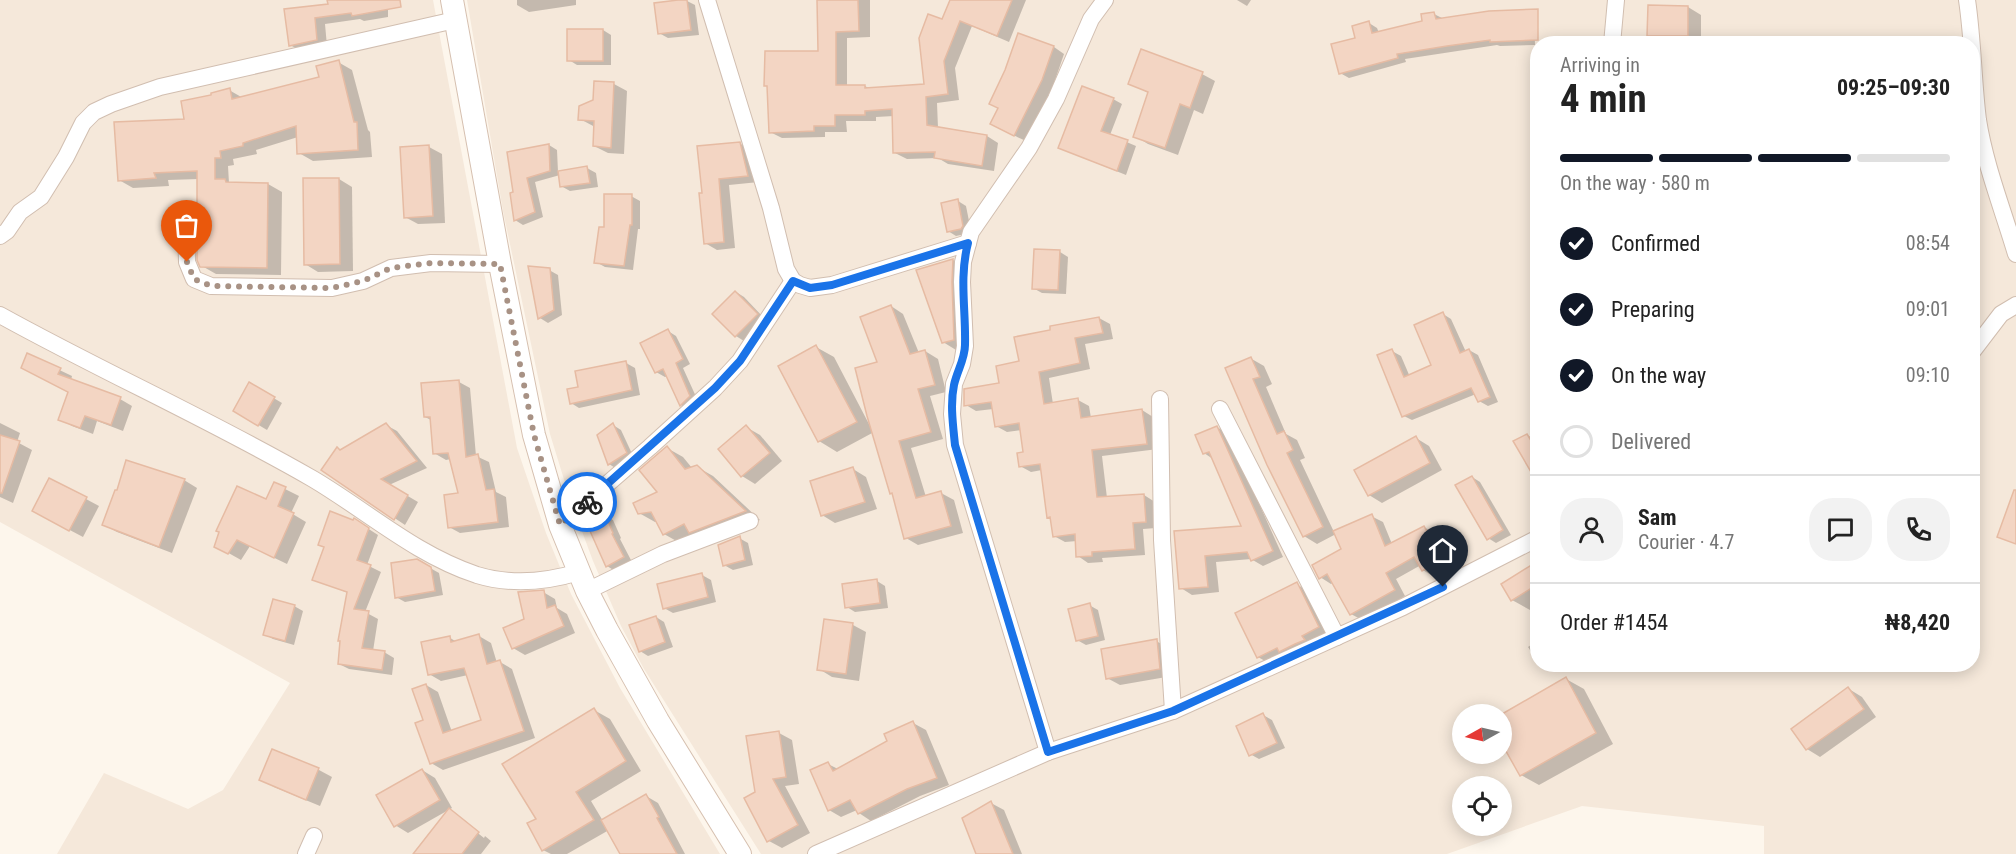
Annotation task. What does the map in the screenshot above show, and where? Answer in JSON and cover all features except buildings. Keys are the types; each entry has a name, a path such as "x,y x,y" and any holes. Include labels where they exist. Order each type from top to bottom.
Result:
{"street":[{"path":"707,0 771,208 786,269 793,281 810,288 832,285 968,243"},
{"path":"1048,752 955,445 952,414 954,384 962,364 965,346 963,262 971,232 1029,148 1056,99 1091,18 1105,0"},
{"path":"1613,36 1616,0"},
{"path":"1967,0 1973,36"},
{"path":"0,236 20,212 41,197 66,157 83,123 94,112 160,87 454,10 534,435 560,525 583,581 658,721 740,854"},
{"path":"1980,130 2016,254"},
{"path":"186,225 187,262 194,279 211,286 332,288 363,281 391,268 431,263 500,264"},
{"path":"560,525 715,388 740,361 793,281"},
{"path":"1980,342 2001,314 2016,305"},
{"path":"0,315 183,409 313,480 434,558 478,575 512,581 555,579 583,581 750,521"},
{"path":"1160,399 1162,540 1173,711"},
{"path":"1220,409 1337,637"},
{"path":"816,854 1048,752 1173,711 1413,602 1530,542"},
{"path":"306,854 314,836"}],"shaded area":[{"path":"0,0 433,0 517,448 546,533 571,594 620,688 720,854 57,854 104,773 188,809 223,790 290,683 0,522"},
{"path":"467,0 2016,0 2016,854 1764,854 1764,826 1582,806 1512,831 1512,776 1452,776 1452,836 1498,836 1447,854 761,854 644,669 621,626 570,499 550,434 503,211"}],"way so far":[{"path":"187,262 194,279 211,286 332,288 363,281 391,268 431,263 500,264 534,435 560,525 587,502"}],"route":[{"path":"587,502 715,388 740,361 793,281 810,288 832,285 968,243 963,262 962,282 965,346 962,364 954,384 952,414 955,445 1048,752 1173,711 1443,587"}]}
